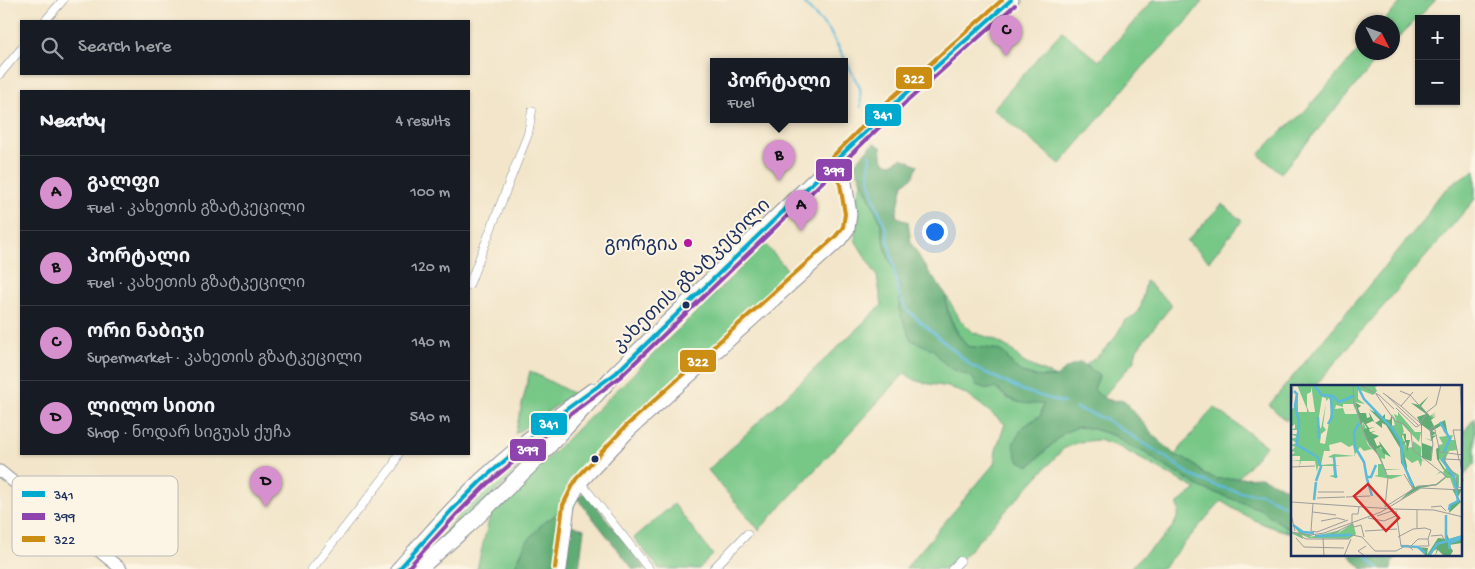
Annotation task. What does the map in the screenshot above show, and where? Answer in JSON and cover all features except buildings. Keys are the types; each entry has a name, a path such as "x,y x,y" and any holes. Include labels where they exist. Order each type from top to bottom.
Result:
{"highway":[{"name":"კახეთის გზატკეცილი","path":"419,569 472,523 537,458 616,374 890,108 1011,0"},
{"name":"კახეთის გზატკეცილი","path":"399,569 451,511 483,479 560,414 616,374"}],"street":[{"path":"46,20 64,0"},
{"path":"0,74 20,50"},
{"path":"470,282 528,134 532,111"},
{"path":"561,569 569,506 581,483 630,431 840,241 849,228 851,214 846,182 834,163"},
{"path":"312,569 394,466 398,455"},
{"path":"0,471 12,481"},
{"path":"581,483 649,569"},
{"path":"713,569 746,534"},
{"path":"105,556 121,569"},
{"path":"952,569 960,561"}],"green space":[{"path":"1153,0 1203,0 1184,25 1143,67 1060,164 993,109 1062,31 1099,61"},
{"path":"1403,0 1436,0 1421,15 1415,15 1415,21 1400,36 1400,15 1389,15"},
{"path":"1355,54 1355,60 1377,60 1281,173 1259,155 1272,140 1304,112"},
{"path":"874,143 881,147 883,161 891,164 902,158 918,165 913,177 903,184 896,216 908,222 911,243 928,271 945,293 948,314 956,331 967,346 999,350 1004,353 1019,371 1034,376 1056,377 1067,368 1081,362 1099,376 1094,389 1101,396 1107,399 1124,400 1155,437 1175,455 1191,462 1205,475 1218,479 1261,477 1291,491 1291,530 1260,509 1202,488 1159,463 1144,451 1132,448 1115,436 1090,428 1077,427 1064,433 1029,466 1018,460 1013,444 1023,427 1041,415 1043,404 1018,402 996,388 987,389 976,385 973,378 950,368 934,350 911,340 899,310 900,287 886,251 880,221 854,164"},
{"path":"1475,170 1475,199 1316,385 1291,385 1291,415 1286,421 1269,405 1426,217 1435,200 1451,185"},
{"path":"862,180 880,221 886,251 900,287 899,310 917,341 934,350 950,368 973,378 987,389 996,388 1008,399 1043,404 1041,415 1023,427 1030,466 1064,433 1077,427 1090,428 1115,436 1132,448 1144,451 1159,463 1202,488 1260,509 1291,530 1291,533 1255,520 1221,501 1162,569 1131,569 1169,531 1178,515 1178,503 1196,489 1119,447 1098,440 1079,442 1063,449 952,569 905,569 994,464 996,450 1005,424 964,393 917,381 905,373 759,530 708,470 882,305 877,276 855,240 857,195"},
{"path":"1222,204 1242,221 1209,261 1187,241"},
{"path":"765,244 793,276 606,446 577,477 569,491 564,509 542,524 525,544 514,569 477,569 490,515"},
{"path":"1146,281 1172,305 1137,349 1134,361 1102,398 1094,390 1099,376 1086,365 1114,339 1125,320 1134,317 1141,306"},
{"path":"945,293 960,320 972,332 993,339 1011,349 1023,362 1056,377 1029,375 1019,371 1004,353 999,350 967,346 952,321"},
{"path":"530,371 574,394 515,434"},
{"path":"1214,407 1266,446 1238,478 1218,479 1205,475 1191,462 1175,455"},
{"path":"1475,418 1475,463 1462,478 1462,434"},
{"path":"524,462 504,485 436,543 477,498"},
{"path":"585,492 646,569 633,569 577,498"},
{"path":"674,504 713,555 699,569 659,569 634,538"},
{"path":"564,509 557,569 514,569 525,544 542,524"},
{"path":"571,525 584,529 579,569 565,569"},
{"path":"1350,556 1397,556 1392,563 1391,569 1362,569"}],"waterway":[{"path":"801,0 829,30 844,58"},
{"path":"848,66 860,88 861,107"},
{"path":"870,154 869,178 876,204 886,228 899,294 906,309 972,366 1024,391 1064,403"},
{"path":"1076,408 1105,419 1192,476 1238,492 1262,494 1291,508"},
{"path":"1367,556 1379,569"}],"transit line":[{"name":"322","path":"830,159 886,103 1002,0"},
{"name":"341","path":"399,569 451,511 483,479 560,414 616,373 890,108 1011,0"},
{"name":"399","path":"407,569 487,484 564,419 620,377 894,113 1015,5"},
{"name":"322","path":"555,568 563,505 576,479 626,426 835,237 843,227 845,214 840,184 829,166"}],"place":[{"name":"ორი ნაბიჯი","path":"1006,56"},
{"name":"პორტალი","path":"779,181"},
{"name":"გალფი","path":"801,231"},
{"name":"გორგია","path":"688,243"},
{"name":"ლილო სითი","path":"266,507"}]}
